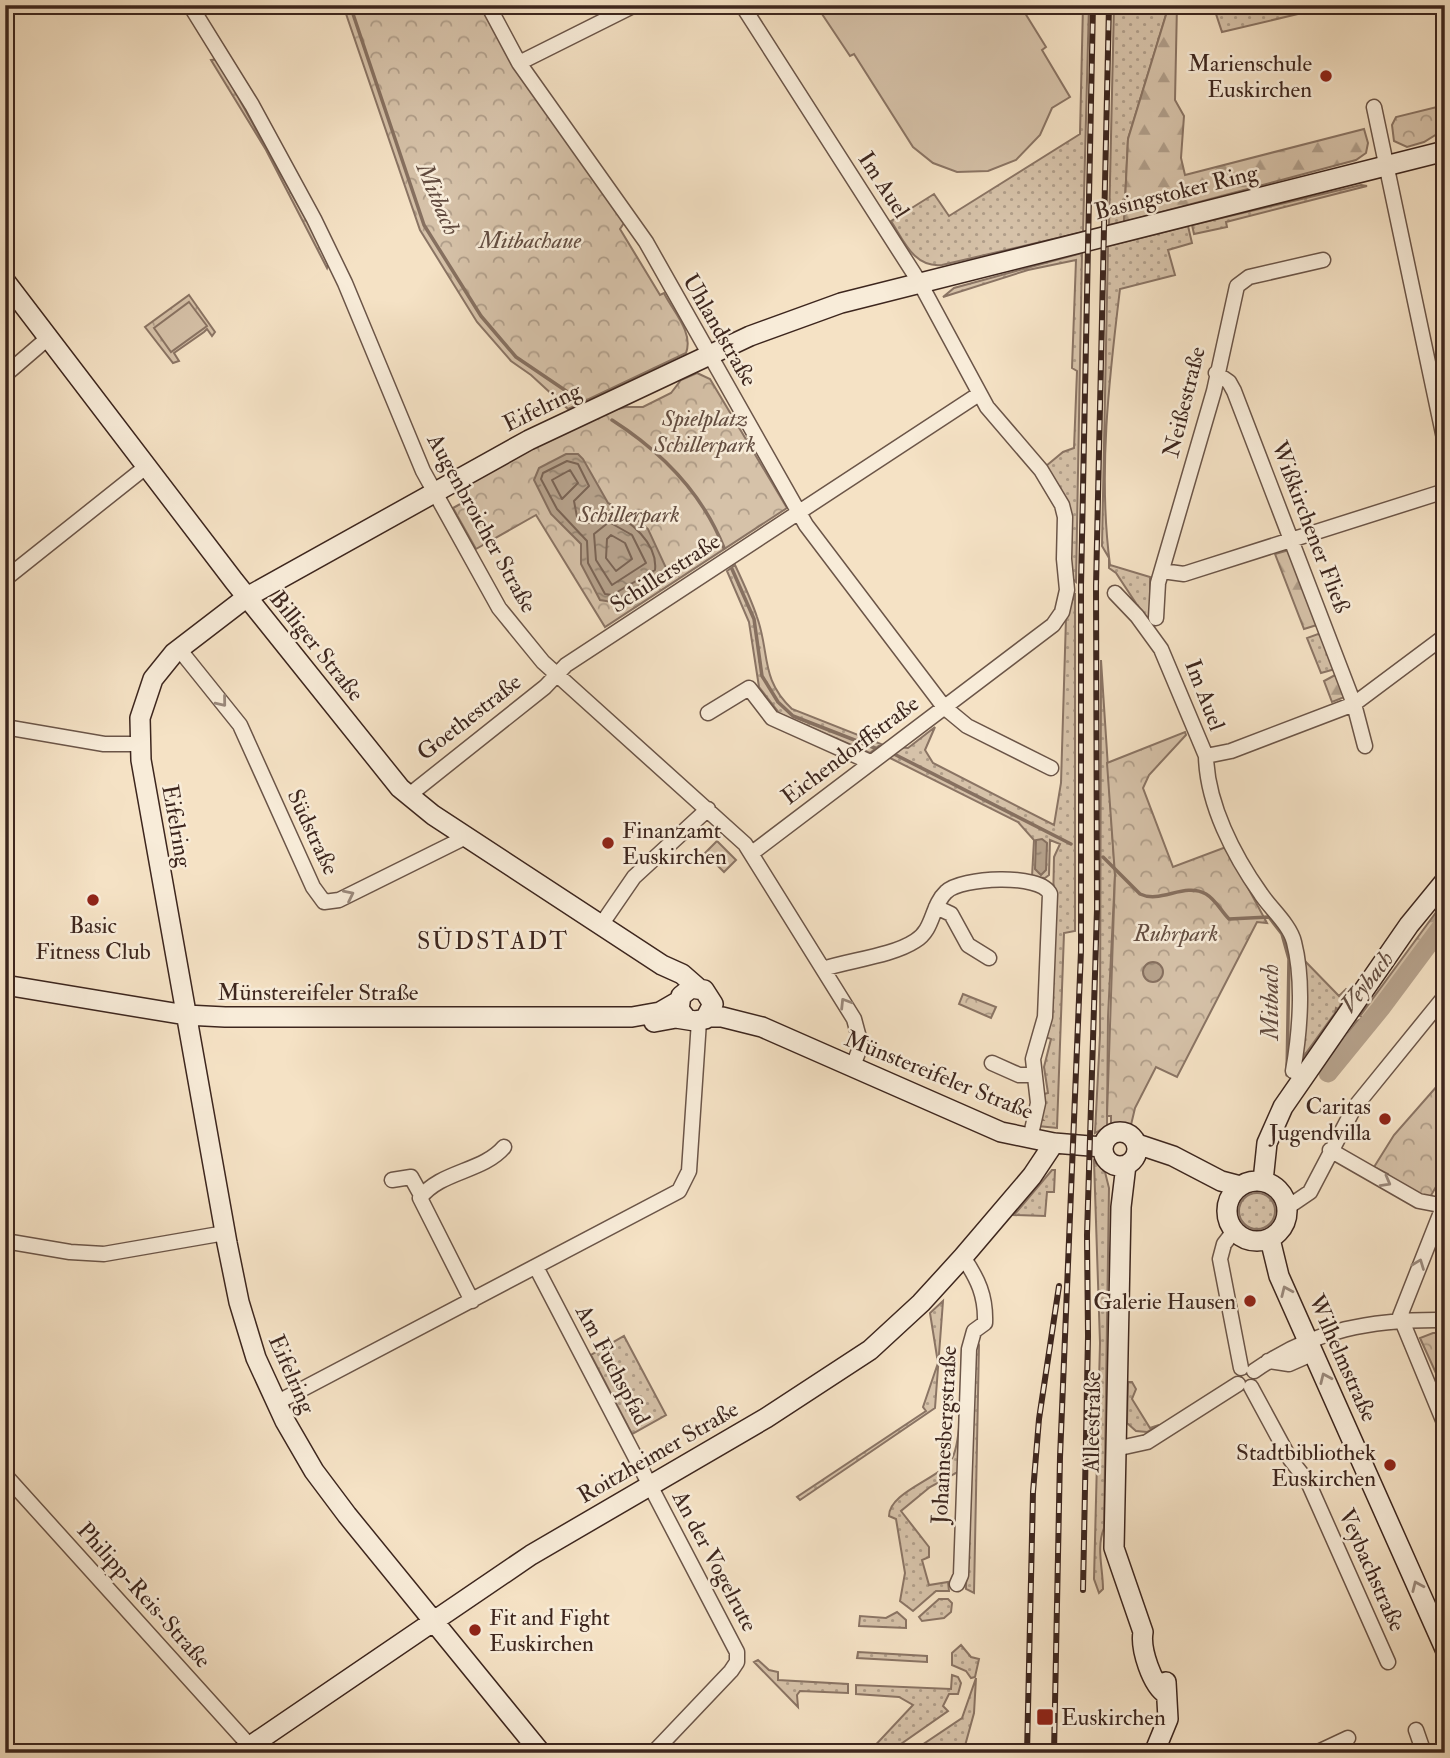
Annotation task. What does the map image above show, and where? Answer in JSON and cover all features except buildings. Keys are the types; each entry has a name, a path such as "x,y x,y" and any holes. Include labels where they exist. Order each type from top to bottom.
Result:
{"street":[{"name":"Augenbroicher Straße","path":"190,5 270,135 327,244 394,406 434,491 509,622 556,673 708,808 752,853 822,969 852,1013 861,1045 853,1066"},
{"name":"Uhlandstraße","path":"488,5 519,63 638,231 799,512 944,707"},
{"path":"519,63 635,5"},
{"name":"Im Auel","path":"742,5 920,283 979,394 995,418 1041,470 1062,505 1066,517 1067,597 1054,625 944,707"},
{"path":"1374,107 1445,443"},
{"name":"Basingstoker Ring","path":"920,283 1445,151"},
{"name":"Neißestraße","path":"1156,618 1156,594 1216,373 1233,298 1240,282 1323,260"},
{"name":"Billiger Straße","path":"5,281 247,597 408,796 601,925 682,974 694,1006"},
{"name":"Eifelring","path":"541,1753 330,1493 276,1403 247,1331 225,1233 139,744 140,718 148,689 161,667 179,649 247,597 434,491 529,440 707,355 810,313 920,283"},
{"path":"5,375 48,338"},
{"name":"Wißkirchener Fließ","path":"1216,373 1229,382 1234,391 1354,704 1366,746"},
{"path":"799,512 979,394"},
{"path":"5,579 147,466"},
{"path":"1162,571 1184,574 1445,491"},
{"name":"Schillerstraße","path":"556,673 799,512"},
{"name":"Im Auel","path":"1115,593 1138,616 1161,649 1206,756 1216,756 1354,704 1445,636"},
{"name":"Südstraße","path":"179,649 240,725 316,894 324,902 339,900 466,836"},
{"name":"Goethestraße","path":"408,796 545,687 556,673"},
{"path":"708,713 749,688 772,718 870,762"},
{"name":"Eichendorffstraße","path":"752,853 944,707 967,726 1051,768"},
{"path":"5,727 104,744 139,744"},
{"path":"1206,756 1207,770 1230,842 1245,870 1294,942 1298,992 1293,1071"},
{"path":"601,925 634,877 708,808"},
{"path":"822,969 909,945 925,934 936,907 948,890 967,881 1036,882 1049,890 1045,1017 1034,1051 1032,1075 1038,1103 1030,1139"},
{"path":"1263,1181 1267,1143 1283,1107 1409,925 1445,881"},
{"path":"936,907 951,914 968,945 989,958"},
{"name":"Münstereifeler Straße","path":"5,985 187,1015 632,1017 694,1006 722,1017 762,1027 1001,1132 1054,1143 1102,1147"},
{"path":"1288,1206 1310,1192 1330,1150 1369,1088 1445,996"},
{"path":"276,1403 673,1195 686,1183 690,1165 694,1006"},
{"path":"992,1063 1019,1075 1032,1075"},
{"path":"1127,1158 1128,1133 1116,1131 1106,1138 1102,1147 1104,1157 1127,1158 1173,1156 1221,1181 1240,1186 1263,1181 1279,1190 1288,1206 1284,1226 1269,1239 1251,1241 1234,1231 1223,1198 1182,1174 1148,1161 1127,1158"},
{"path":"1001,1132 1026,1155 1032,1176"},
{"name":"Roitzheimer Straße","path":"244,1749 531,1555 766,1418 859,1359 899,1324 964,1257 1032,1176 1054,1143"},
{"path":"422,1195 495,1158 504,1147"},
{"path":"1330,1150 1419,1201 1444,1205 1402,1308 1401,1321 1445,1424"},
{"name":"Alleestraße","path":"1127,1158 1121,1207 1114,1548 1143,1632 1149,1636 1166,1681 1166,1726 1154,1753"},
{"path":"392,1180 411,1177 422,1195 421,1203 472,1301"},
{"path":"1227,1205 1240,1186"},
{"path":"1115,1449 1147,1442 1256,1382 1248,1370 1220,1259 1224,1244 1234,1231"},
{"path":"5,1241 70,1252 104,1254 225,1233"},
{"name":"Wilhelmstraße","path":"1269,1239 1279,1276 1445,1649"},
{"name":"Johannesbergstraße","path":"957,1584 961,1575 969,1349 975,1331 985,1322 982,1289 964,1257"},
{"name":"Am Fuchspfad","path":"536,1267 649,1485"},
{"path":"1248,1370 1268,1361 1289,1364 1335,1330 1401,1321 1445,1320"},
{"name":"Veybachstraße","path":"1245,1386 1290,1459 1308,1482 1388,1662"},
{"name":"Philipp-Reis-Straße","path":"5,1475 244,1749"},
{"name":"An der Vogelrute","path":"649,1485 738,1658 731,1671 653,1753"},
{"path":"1416,1730 1424,1753"},
{"path":"1316,1753 1349,1738"}],"green space":[{"name":"Mitbachaue","path":"343,5 481,5 514,66 624,223 620,229 660,295 664,293 685,329 688,345 686,353 568,409 531,375 511,361 477,322 420,230"},
{"path":"823,5 1020,5 1046,47 1042,50 1070,97 1052,108 1040,135 1016,160 988,171 957,172 933,163 913,147 854,54 850,56 822,14 826,11"},
{"path":"1083,5 1089,5 1083,232 942,265 932,265 917,258 905,245 891,221 934,194 949,216 1080,134"},
{"path":"1114,5 1169,5 1128,139 1124,222 1109,225"},
{"path":"1169,5 1177,5 1175,100 1184,116 1181,158 1185,175 1364,129 1368,143 1366,153 1356,160 1124,222 1128,139"},
{"path":"1213,5 1296,5 1298,14 1222,32"},
{"path":"217,59 329,261 327,268 266,150 211,60"},
{"path":"1445,105 1445,129 1424,142 1407,147 1394,141 1392,125 1396,117"},
{"path":"1361,185 1367,186 1226,222 1227,227 1194,234 1192,225"},
{"path":"1188,226 1192,243 1168,250 1175,275 1120,289 1112,357 1105,461 1110,565 1150,577 1150,610 1154,621 1149,623 1116,573 1109,568 1109,558 1102,546 1108,246"},
{"path":"1082,253 1076,582 1068,564 1069,521 1046,466 1063,452 1074,448 1077,371 1072,368 1076,260 1028,270 943,297 954,288"},
{"path":"189,295 215,332 212,336 207,329 174,353 179,361 173,363 145,327"},
{"path":"189,302 207,326 171,352 154,328"},
{"name":"Schillerpark","path":"697,373 710,379 787,508 605,627 536,515 476,549 453,508 464,502 460,487 597,414 626,407 643,407 671,393 681,380"},
{"path":"1289,550 1320,624 1304,629 1275,554"},
{"path":"735,565 757,617 770,676 782,698 792,709 881,744 870,753 780,714 759,687 749,622 727,571"},
{"path":"1075,593 1075,931 1064,933 1057,1128 1038,1126 1039,1120 1043,1120 1040,1117 1040,1095 1048,1093 1044,1067 1051,1039 1043,1036 1051,1004 1054,857 1060,844 1050,840 1049,875 1045,878 1032,877 1034,840 1018,822 886,756 898,747 908,748 935,727 925,750 933,763 1054,825 1061,783 1066,618"},
{"path":"1318,634 1325,637 1335,669 1321,673 1307,638"},
{"path":"1101,660 1115,875 1108,1017 1107,1126 1095,1133 1100,1035"},
{"path":"1337,674 1347,696 1332,702 1324,681"},
{"name":"Ruhrpark","path":"1185,732 1186,735 1149,775 1143,788 1173,867 1226,847 1267,923 1257,922 1177,1077 1156,1067 1135,1108 1131,1125 1111,1124 1111,1116 1107,1116 1115,875 1107,763"},
{"path":"717,841 736,860 724,872 705,853"},
{"path":"1445,900 1445,935 1334,1078 1324,1070"},
{"path":"1302,958 1339,996 1346,989 1350,992 1301,1060"},
{"path":"963,994 996,1007 991,1018 959,1004"},
{"path":"1445,1077 1445,1171 1429,1199 1387,1178 1388,1174 1374,1167 1394,1135"},
{"path":"1094,1161 1105,1172 1109,1188 1104,1528 1100,1551 1103,1589 1099,1593 1094,1579 1100,1343"},
{"path":"1052,1170 1055,1170 1054,1192 1047,1192 1045,1216 1014,1215"},
{"path":"1257,1193 1270,1198 1275,1211 1270,1224 1257,1229 1244,1224 1239,1211 1244,1198"},
{"path":"943,1301 935,1408 800,1500 797,1497 926,1411 923,1407 938,1363 930,1313"},
{"path":"1433,1333 1445,1333 1445,1393 1420,1338"},
{"path":"624,1336 666,1415 632,1434 591,1355"},
{"path":"978,1343 974,1593 966,1589 972,1347"},
{"path":"1128,1382 1132,1382 1136,1389 1132,1399 1150,1428 1159,1425 1147,1432 1136,1431 1127,1423"},
{"path":"960,1420 958,1472 930,1487 901,1511 929,1547 929,1557 922,1560 929,1585 948,1582 949,1591 936,1591 913,1611 900,1601 905,1573 896,1519 889,1516 891,1507 905,1493 945,1467 951,1460"},
{"path":"939,1599 948,1599 952,1603 951,1612 944,1618 922,1621 919,1617"},
{"path":"897,1612 906,1620 906,1628 859,1626 860,1616 886,1618"},
{"path":"961,1645 971,1657 979,1659 975,1677 971,1678 966,1671 952,1665 952,1653"},
{"path":"858,1652 927,1656 927,1662 857,1658"},
{"path":"758,1660 769,1670 778,1672 778,1680 848,1684 848,1693 800,1691 797,1695 798,1707 754,1662"},
{"path":"952,1675 958,1677 961,1683 958,1694 949,1694 943,1706 948,1711 888,1753 868,1753 913,1705 899,1697 856,1694 856,1685 951,1689"},
{"path":"976,1678 974,1713 963,1753 910,1753 962,1718"}],"water":[{"path":"566,454 578,454 608,503 634,517 648,529 667,570 612,602 600,600 581,564 581,544 551,514 534,480 539,468"},
{"path":"1042,839 1047,843 1046,870 1041,875 1035,869 1036,840"},
{"path":"1149,962 1157,962 1163,972 1157,982 1149,982 1143,976 1143,968"}],"waterway":[{"name":"Mitbach","path":"350,5 424,225 481,316 516,357 578,399"},
{"name":"Mitbach","path":"612,420 648,446 678,475 704,509 724,548"},
{"name":"Mitbach","path":"732,569 754,619 762,676 778,702 793,716 875,748"},
{"name":"Mitbach","path":"892,753 1071,844"},
{"name":"Mitbach","path":"1103,857 1140,894 1156,897 1181,891 1198,891 1210,896 1229,919 1269,917 1282,934 1289,959 1287,1075"},
{"name":"Veybach","path":"1328,1073 1445,922"}],"railway":[{"path":"1054,1753 1060,1457 1081,951 1081,585 1093,5"},
{"path":"1083,1590 1088,1336 1087,1235 1097,909 1096,586 1109,5"},
{"path":"1027,1753 1033,1492 1039,1419 1059,1286"}],"place":[{"name":"Marienschule Euskirchen","path":"1326,76"},
{"name":"Finanzamt Euskirchen","path":"608,843"},
{"name":"Basic Fitness Club","path":"93,900"},
{"name":"Caritas Jugendvilla","path":"1385,1119"},
{"name":"Galerie Hausen","path":"1250,1301"},
{"name":"Stadtbibliothek Euskirchen","path":"1390,1465"},
{"name":"Fit and Fight Euskirchen","path":"475,1630"},
{"name":"Euskirchen","path":"1045,1717"}],"district":[{"name":"SÜDSTADT","path":"493,941"}],"park label":[{"name":"Spielplatz Schillerpark","path":"705,431"}]}
